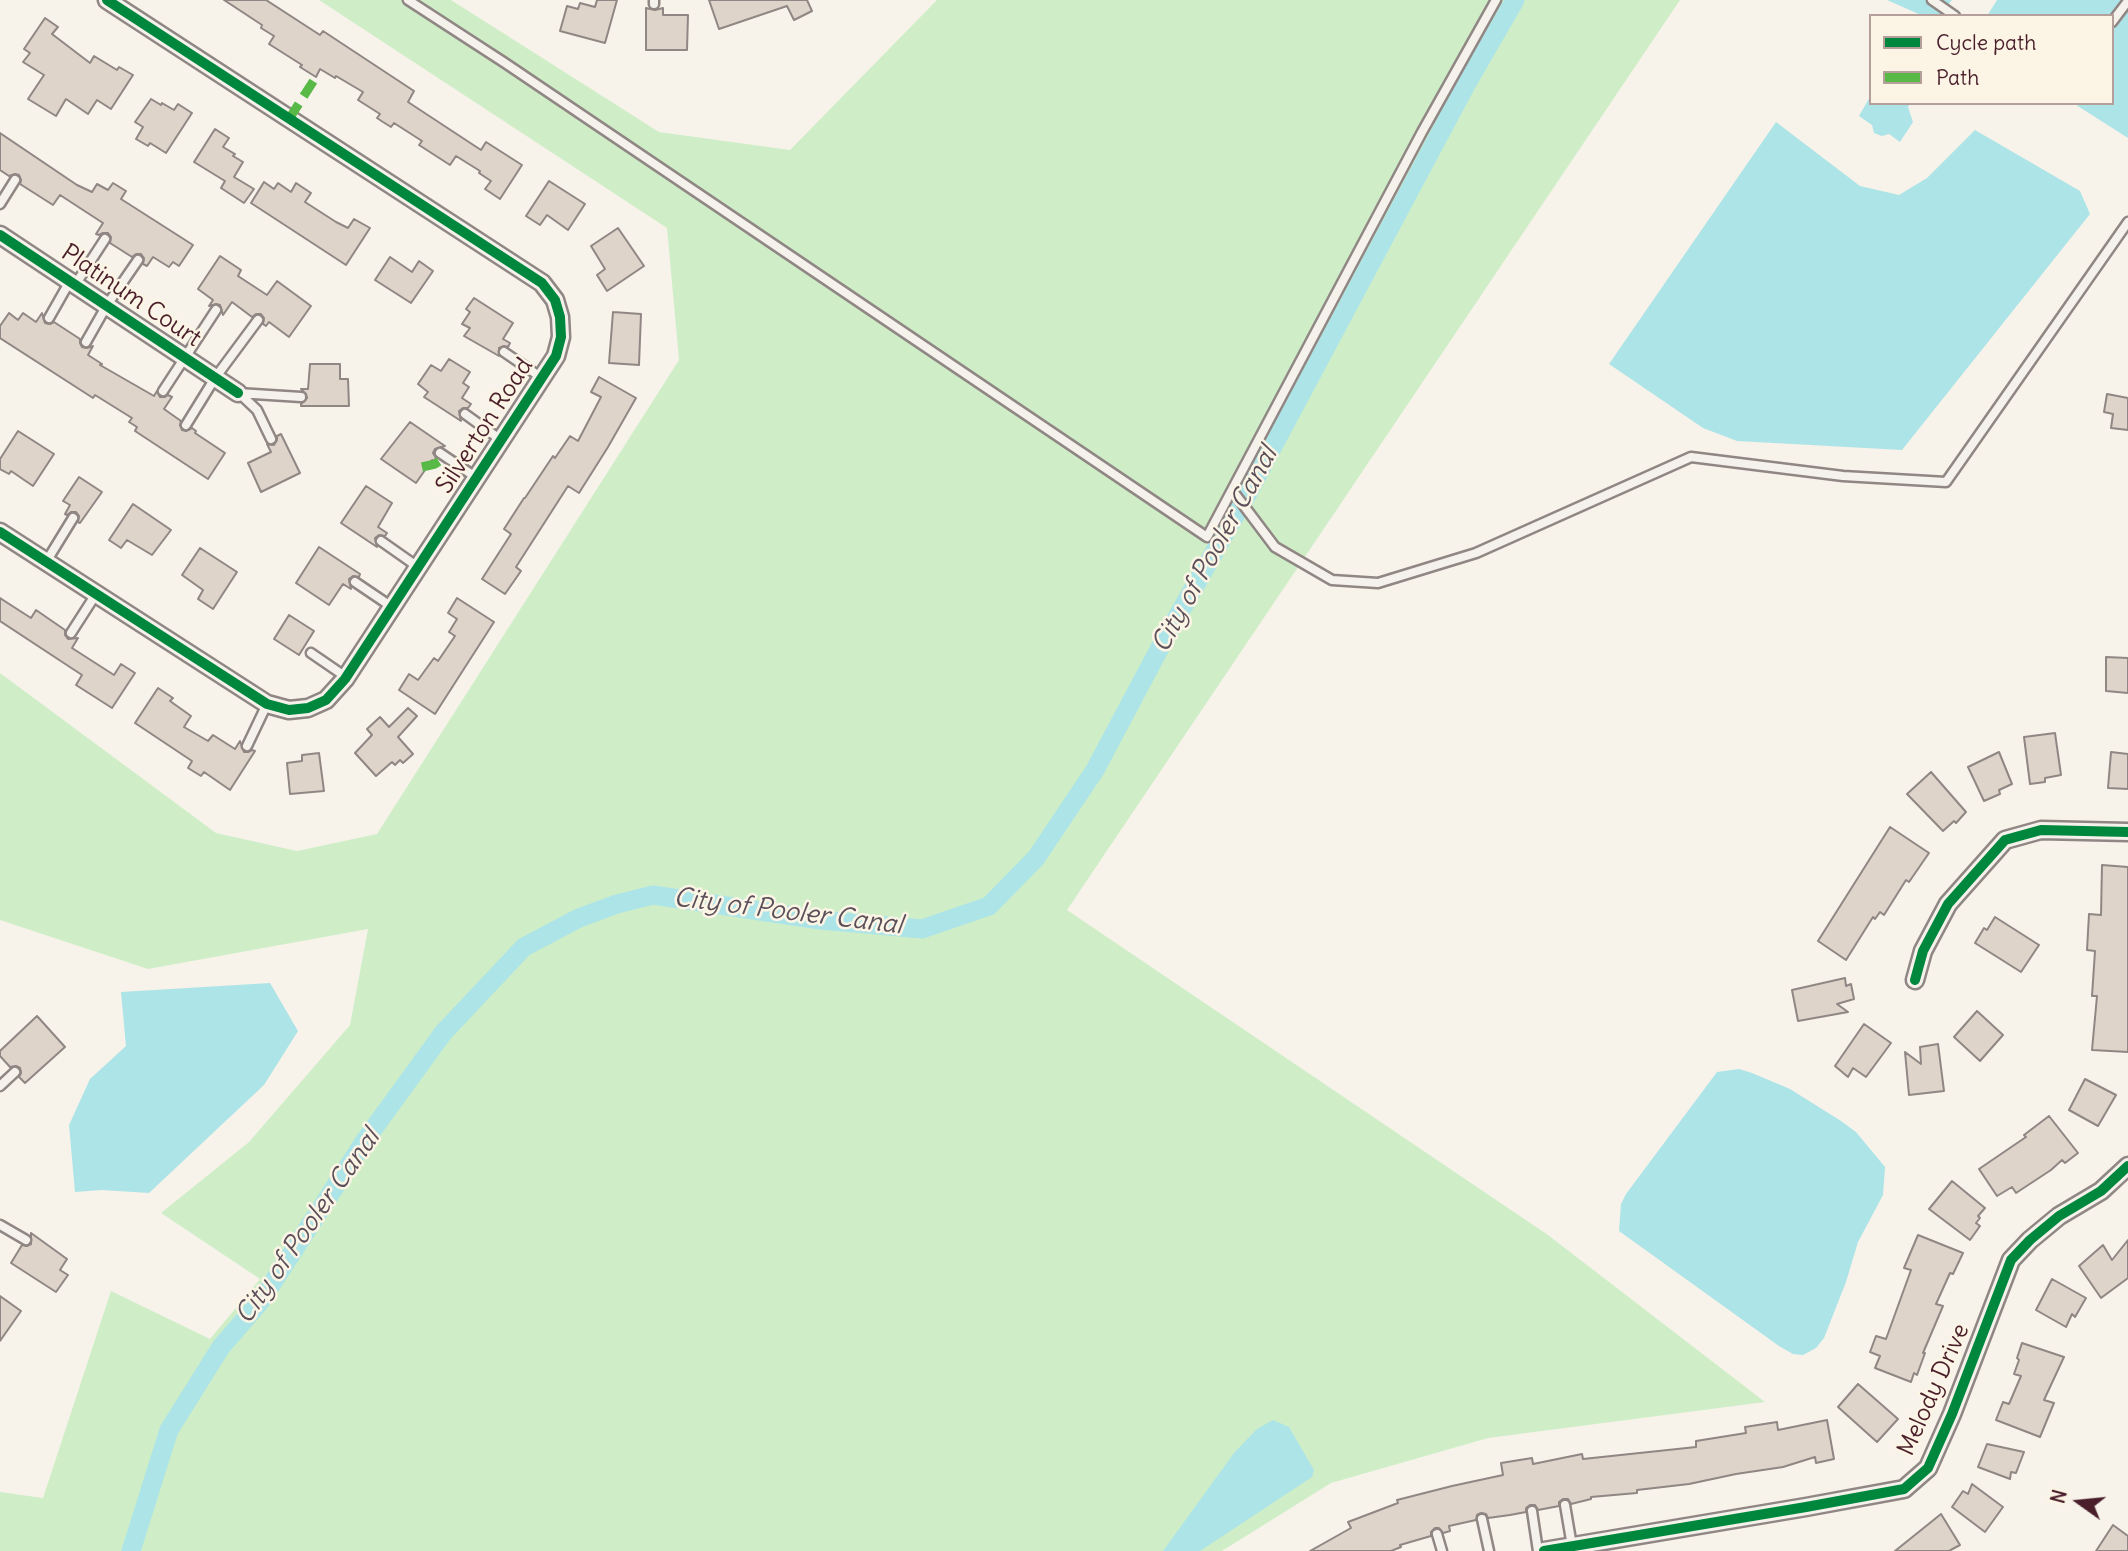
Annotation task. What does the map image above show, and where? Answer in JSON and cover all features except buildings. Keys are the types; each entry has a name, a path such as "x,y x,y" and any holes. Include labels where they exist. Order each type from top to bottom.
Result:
{"street":[{"name":"Silverton Road","path":"0,532 267,704 289,710 308,708 326,700 346,677 542,378 556,355 561,337 560,317 555,300 542,284 107,0"},
{"name":"Platinum Court","path":"0,235 238,393"},
{"path":"1915,979 1923,951 1948,904 2005,840 2041,830 2128,832"},
{"name":"Melody Drive","path":"1544,1551 1572,1546 1591,1547 1904,1489 1927,1468 1952,1414 2011,1260 2059,1216 2101,1191 2128,1166"}],"lane":[{"path":"408,0 528,78 1208,537 1422,132 1496,0"},
{"path":"1932,0 1952,14"},
{"path":"2114,19 2128,1"},
{"path":"0,204 15,180"},
{"path":"1232,490 1275,547 1332,580 1378,583 1476,553 1691,457 1843,476 1946,482 2128,222"},
{"path":"48,318 105,239"},
{"path":"86,342 138,260"},
{"path":"163,391 216,310"},
{"path":"186,425 215,378 258,320"},
{"path":"504,352 542,378"},
{"path":"238,393 301,397"},
{"path":"238,393 257,410 271,439"},
{"path":"465,414 501,440"},
{"path":"440,453 477,478"},
{"path":"46,562 73,518"},
{"path":"381,541 418,567"},
{"path":"355,582 392,607"},
{"path":"71,633 96,594"},
{"path":"311,653 346,677"},
{"path":"247,746 267,704"},
{"path":"0,1086 15,1072"},
{"path":"0,1225 26,1240"},
{"path":"1565,1505 1572,1546"},
{"path":"1532,1511 1538,1551"},
{"path":"1482,1519 1489,1551"},
{"path":"1437,1534 1441,1551"}],"green space":[{"path":"319,0 451,0 659,132 790,150 937,0 1680,0 1067,910 1548,1235 1765,1402 1488,1438 1331,1483 1222,1551 0,1551 0,1492 43,1498 111,1291 210,1339 260,1279 161,1213 249,1142 350,1025 368,929 148,969 0,920 0,673 216,833 297,851 377,834 679,360 667,228"}],"water":[{"path":"1887,0 1952,0 1941,14 1918,14"},
{"path":"1997,0 2128,0 2128,138 2076,105 2114,105 2114,14 1988,14"},
{"path":"1869,98 1869,105 1909,105 1913,122 1900,142 1889,134 1882,136 1874,133 1872,125 1859,116"},
{"path":"1776,122 1860,186 1899,195 1927,178 1975,130 2080,191 2090,214 1902,450 1737,441 1703,428 1609,364"},
{"path":"270,983 298,1031 264,1085 149,1193 102,1190 75,1192 69,1125 90,1079 126,1046 121,992"},
{"path":"1739,1069 1790,1089 1841,1121 1856,1132 1885,1167 1883,1195 1858,1242 1824,1338 1816,1348 1803,1355 1793,1354 1779,1346 1619,1231 1621,1204 1626,1194 1717,1072"},
{"path":"1273,1420 1289,1427 1314,1470 1312,1477 1200,1551 1163,1551 1234,1453 1257,1429"}],"waterway":[{"name":"City of Pooler Canal","path":"131,1551 169,1430 221,1347 260,1302 366,1139 443,1033 524,947 579,918 653,895 820,920 922,929 989,906 1036,858 1095,770 1164,640 1248,493 1467,83 1515,0"}],"marked path":[{"path":"289,119 316,77"},
{"path":"422,467 435,464 446,457"}],"cycle path":[{"path":"0,532 267,704 289,710 308,708 326,700 345,679 556,356 561,337 560,317 555,300 542,283 107,0"},
{"path":"0,235 238,393"},
{"path":"1915,980 1923,951 1948,904 2005,840 2041,830 2128,832"},
{"path":"1544,1551 1904,1489 1928,1468 1952,1414 2011,1260 2059,1216 2101,1191 2128,1166"}]}
